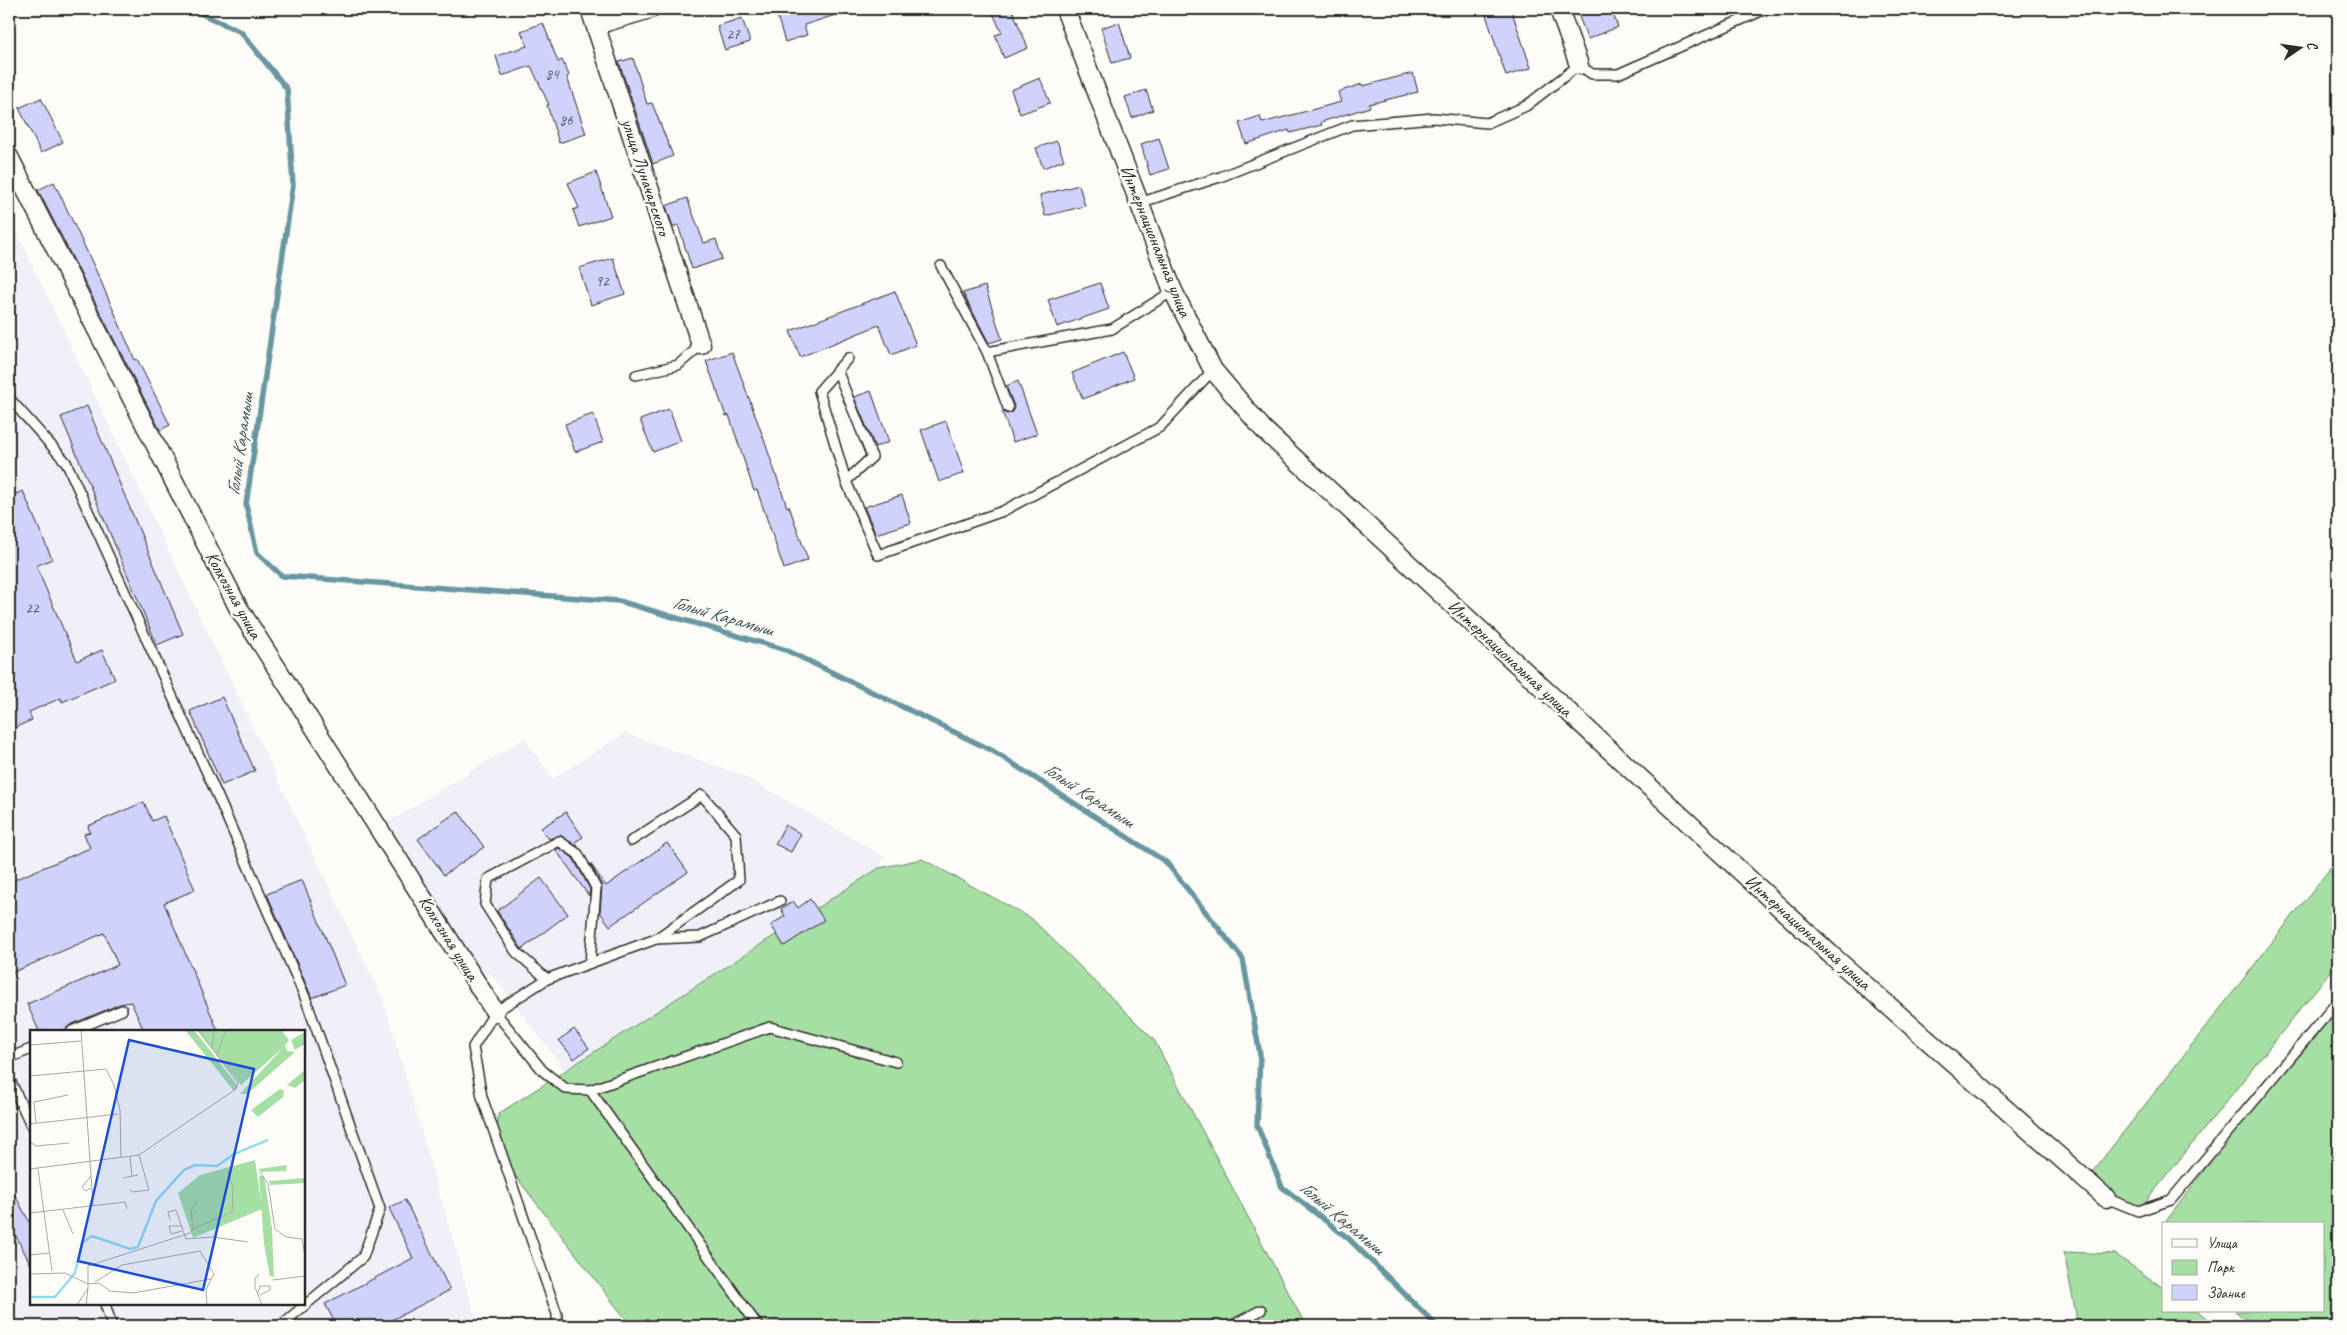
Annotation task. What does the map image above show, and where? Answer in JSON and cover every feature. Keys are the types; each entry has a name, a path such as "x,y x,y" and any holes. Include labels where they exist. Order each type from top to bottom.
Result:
{"street":[{"path":"593,17 650,9"},
{"name":"Интернациональная улица","path":"1065,9 1173,291 1213,370 1263,429 1829,953 2106,1198"},
{"path":"1560,9 1579,65"},
{"name":"улица Луначарского","path":"593,17 701,345"},
{"name":"Колхозная улица","path":"9,157 238,607 496,1012"}],"lane":[{"path":"1139,203 1211,180 1352,125 1434,118 1487,123 1526,106 1579,65 1592,74 1618,74 1766,9"},
{"path":"941,266 987,352 1008,408"},
{"path":"987,352 1112,329 1173,291"},
{"path":"636,375 678,365 701,345"},
{"path":"848,358 819,391 846,482 878,555 1003,511 1160,427 1213,370"},
{"path":"837,370 872,457 846,482"},
{"path":"9,398 66,462 218,797 305,997 380,1209 363,1257 280,1326"},
{"path":"631,841 702,795 736,835 739,880 656,940"},
{"path":"547,979 516,952 485,904 488,879 559,841 578,854 596,888 590,963"},
{"path":"557,1326 557,1314 482,1097 473,1048 496,1012 547,979 656,940 700,937 780,901"},
{"path":"2106,1198 2138,1211 2172,1200 2338,1001"},
{"path":"74,1030 122,1010"},
{"path":"496,1012 543,1071 566,1089 590,1090 770,1028 896,1062"},
{"path":"9,1058 30,1048"},
{"path":"9,1078 30,1124"},
{"path":"590,1090 758,1326"},
{"path":"105,1305 112,1326"},
{"path":"1231,1326 1261,1310"}],"shaded area":[{"path":"9,216 384,1002 478,1326 9,1326"},
{"path":"625,733 744,776 885,857 879,868 565,1071 492,974 477,975 382,826 525,738 552,779"}],"green space":[{"path":"2338,858 2338,962 2136,1214 2083,1184"},
{"path":"922,859 1031,918 1154,1040 1306,1326 631,1326 497,1152 498,1114 879,868"},
{"path":"2338,995 2338,1326 2253,1326 2236,1312 2324,1312 2324,1222 2166,1222"},
{"path":"2064,1252 2115,1254 2162,1287 2162,1312 2198,1312 2219,1326 2086,1326 2077,1320"}],"building":[{"path":"775,9 845,9 845,12 804,25 807,35 785,42"},
{"path":"991,9 1012,9 1028,48 1004,58 995,35 1002,33"},
{"path":"1484,9 1511,9 1531,68 1506,76"},
{"path":"1585,9 1611,9 1618,27 1588,39 1577,12"},
{"path":"742,18 750,42 725,50 717,26"},
{"path":"1119,22 1130,58 1112,63 1101,28"},
{"path":"543,23 558,62 562,60 569,75 567,77 586,134 559,143 547,105 549,105 531,66 502,76 496,56 527,46 521,31"},
{"path":"633,58 647,104 652,103 673,156 653,164 619,62"},
{"path":"1413,73 1418,92 1369,104 1370,107 1321,122 1322,125 1290,133 1289,130 1246,144 1239,123 1260,116 1262,123 1341,102 1338,92 1362,84 1363,86"},
{"path":"1040,78 1050,103 1020,114 1011,90"},
{"path":"1146,90 1153,110 1132,118 1125,97"},
{"path":"41,98 63,142 41,153 19,108"},
{"path":"1159,138 1169,169 1150,175 1141,144"},
{"path":"1057,141 1064,160 1043,168 1036,148"},
{"path":"596,172 611,216 579,227 573,210 579,208 568,183"},
{"path":"54,182 99,277 135,360 137,359 170,425 160,430 38,190"},
{"path":"1079,185 1085,206 1045,216 1040,195"},
{"path":"687,198 704,243 716,239 722,259 692,269 678,225 673,227 666,206"},
{"path":"613,258 625,294 591,305 579,268"},
{"path":"1100,283 1109,309 1057,327 1048,300"},
{"path":"985,286 1002,339 989,343 963,293"},
{"path":"895,291 916,345 891,355 879,325 800,357 790,331"},
{"path":"732,352 787,507 789,506 808,560 784,569 757,490 754,491 729,415 726,416 706,361"},
{"path":"1123,352 1134,378 1083,399 1072,373"},
{"path":"1018,381 1037,434 1013,442 1002,411 1007,414 1013,412 1014,406 1006,386"},
{"path":"871,391 889,442 875,447 854,397"},
{"path":"87,406 183,634 157,645 61,417"},
{"path":"669,409 681,441 653,452 640,420"},
{"path":"593,414 603,442 575,452 565,424"},
{"path":"946,421 964,473 939,482 921,430"},
{"path":"23,491 52,559 36,566 77,661 102,650 115,679 62,702 61,698 29,712 32,720 9,730 9,497"},
{"path":"902,495 911,523 876,534 864,507"},
{"path":"222,697 255,771 222,785 190,711"},
{"path":"144,802 152,821 164,816 195,890 164,903 218,1030 144,1030 131,1002 120,1004 70,1025 64,1030 39,1030 27,1004 118,965 104,933 9,974 9,882 90,848 84,834 90,832 88,826"},
{"path":"458,811 484,847 444,875 418,839"},
{"path":"566,812 583,837 575,842 578,847 560,835 549,839 541,828"},
{"path":"785,825 801,834 791,852 775,844"},
{"path":"667,843 688,872 610,926 600,912 602,886 590,863 606,886"},
{"path":"559,848 573,858 590,889 589,896 556,850"},
{"path":"541,878 568,914 522,949 497,911"},
{"path":"302,880 345,985 312,998 267,894"},
{"path":"810,899 824,920 784,946 771,925 785,916 781,909 793,901 798,908"},
{"path":"574,1029 589,1048 574,1059 559,1040"},
{"path":"9,1184 30,1223 30,1263 9,1223"},
{"path":"405,1200 450,1290 380,1326 337,1326 325,1304 413,1258 389,1208"}],"waterway":[{"name":"Голый Карамыш","path":"191,9 241,32 287,89 293,185 246,505 257,553 282,576 619,601 786,650 993,751 1166,862 1243,959 1260,1055 1257,1125 1282,1187 1348,1238 1437,1326"}]}
